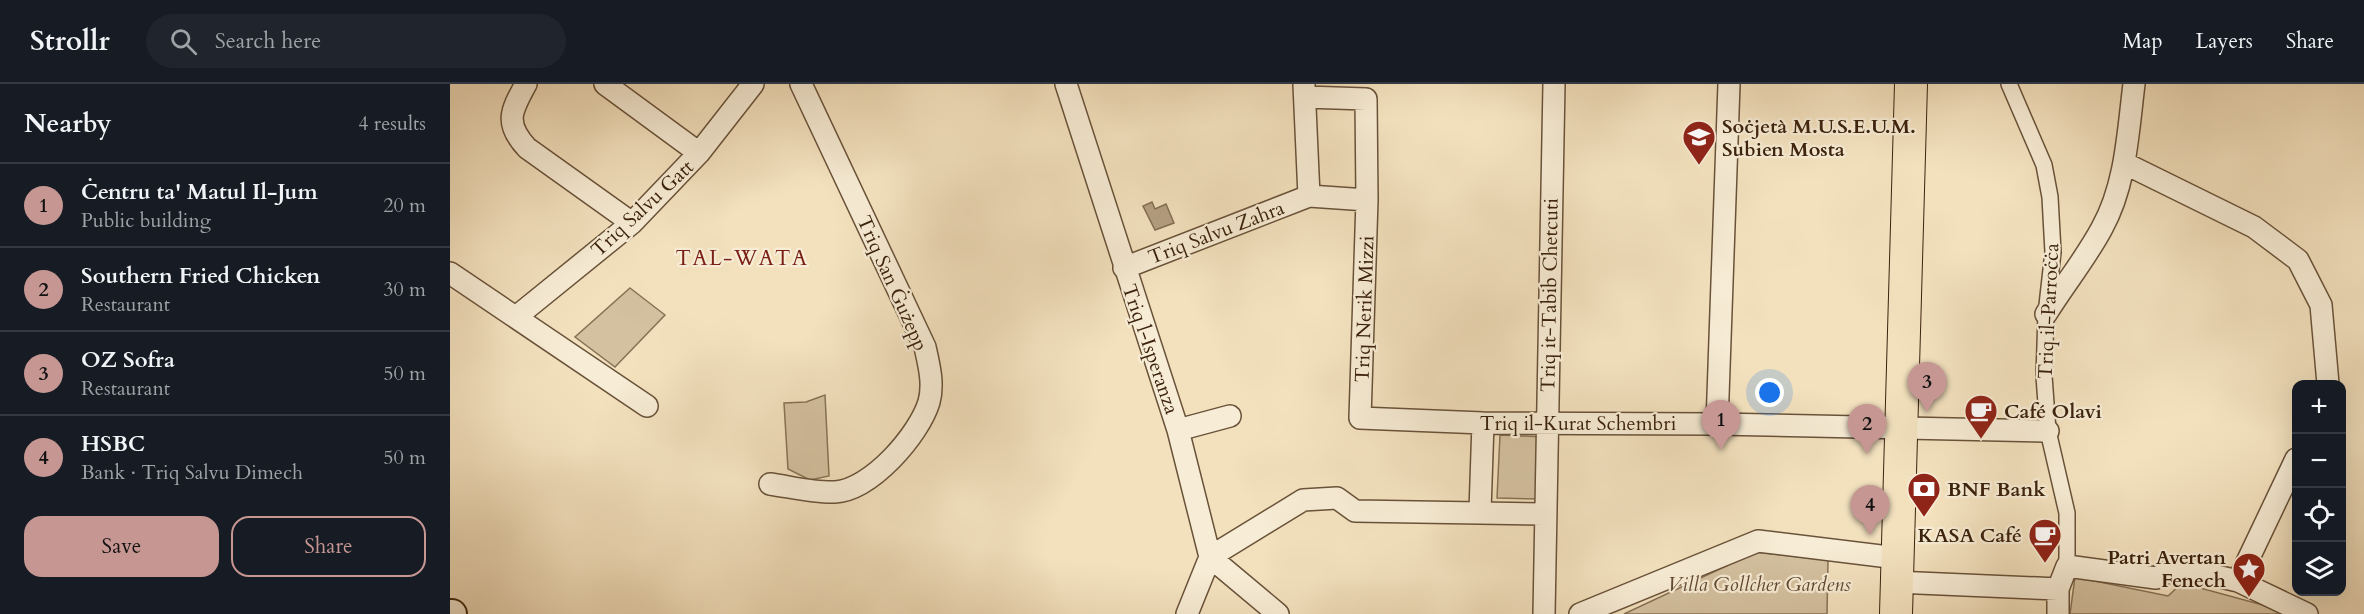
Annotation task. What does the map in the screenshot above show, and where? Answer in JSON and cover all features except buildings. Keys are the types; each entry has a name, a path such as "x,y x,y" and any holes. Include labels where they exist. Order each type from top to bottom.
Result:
{"main road":[{"path":"1896,614 1911,84"}],"street":[{"path":"526,84 515,103 511,119 514,135 527,148 632,223"},
{"path":"605,84 699,153"},
{"name":"Triq Salvu Gatt","path":"516,317 632,223 699,153 753,84"},
{"name":"Triq San Ġużepp","path":"770,484 836,492 866,480 891,459 913,433 929,402 931,375 925,347 801,84"},
{"name":"Triq l-Isperanza","path":"1065,84 1178,430 1209,557"},
{"name":"Triq it-Tabib Chetcuti","path":"1544,614 1554,84"},
{"path":"1718,424 1729,84"},
{"name":"Triq il-Parroċċa","path":"2009,84 2044,165 2050,198 2053,252 2046,314 2044,376 2048,432 2067,513 2067,566 2058,589 2058,614"},
{"path":"2046,314 2103,227 2118,189 2124,163 2134,84"},
{"name":"Triq Nerik Mizzi","path":"1309,196 1305,91 1366,99 1367,200 1360,418"},
{"path":"2124,163 2254,227 2298,260 2321,305 2328,380"},
{"path":"1309,196 1367,200"},
{"name":"Triq Salvu Zahra","path":"1124,268 1309,196"},
{"path":"450,273 647,406"},
{"path":"1178,430 1230,416"},
{"name":"Triq il-Kurat Schembri","path":"1360,418 1483,423 1718,424 2048,432"},
{"path":"1479,511 1483,423"},
{"path":"2238,581 2292,467"},
{"path":"1187,614 1209,557 1303,500 1337,498 1355,511 1479,511 1545,514"},
{"path":"1580,614 1758,541 1896,570 2058,589"},
{"path":"1209,557 1278,614"},
{"path":"2067,566 2156,578 2177,567 2238,581 2307,614"}],"green space":[{"path":"630,288 665,315 615,367 575,337"},
{"path":"825,395 829,476 810,480 788,469 784,403 806,402"},
{"path":"1500,435 1543,437 1540,499 1497,498"},
{"name":"Villa Gollcher Gardens","path":"1756,552 1828,560 1827,614 1624,614"},
{"path":"2075,577 2168,596 2182,583 2285,611 2284,614 2070,614"}],"shaded area":[{"path":"1152,202 1155,209 1166,204 1174,223 1155,230 1143,206"}],"place":[{"name":"Soċjetà M.U.S.E.U.M. Subien Mosta","path":"1699,166"},
{"name":"OZ Sofra","path":"1927,412"},
{"name":"Café Olavi","path":"1981,440"},
{"name":"Ċentru ta' Matul Il-Jum","path":"1721,450"},
{"name":"Southern Fried Chicken","path":"1867,454"},
{"name":"BNF Bank","path":"1924,518"},
{"name":"HSBC","path":"1870,535"},
{"name":"KASA Café","path":"2045,564"},
{"name":"Patri Avertan Fenech","path":"2249,598"}],"district":[{"name":"TAL-WATA","path":"742,258"}]}
